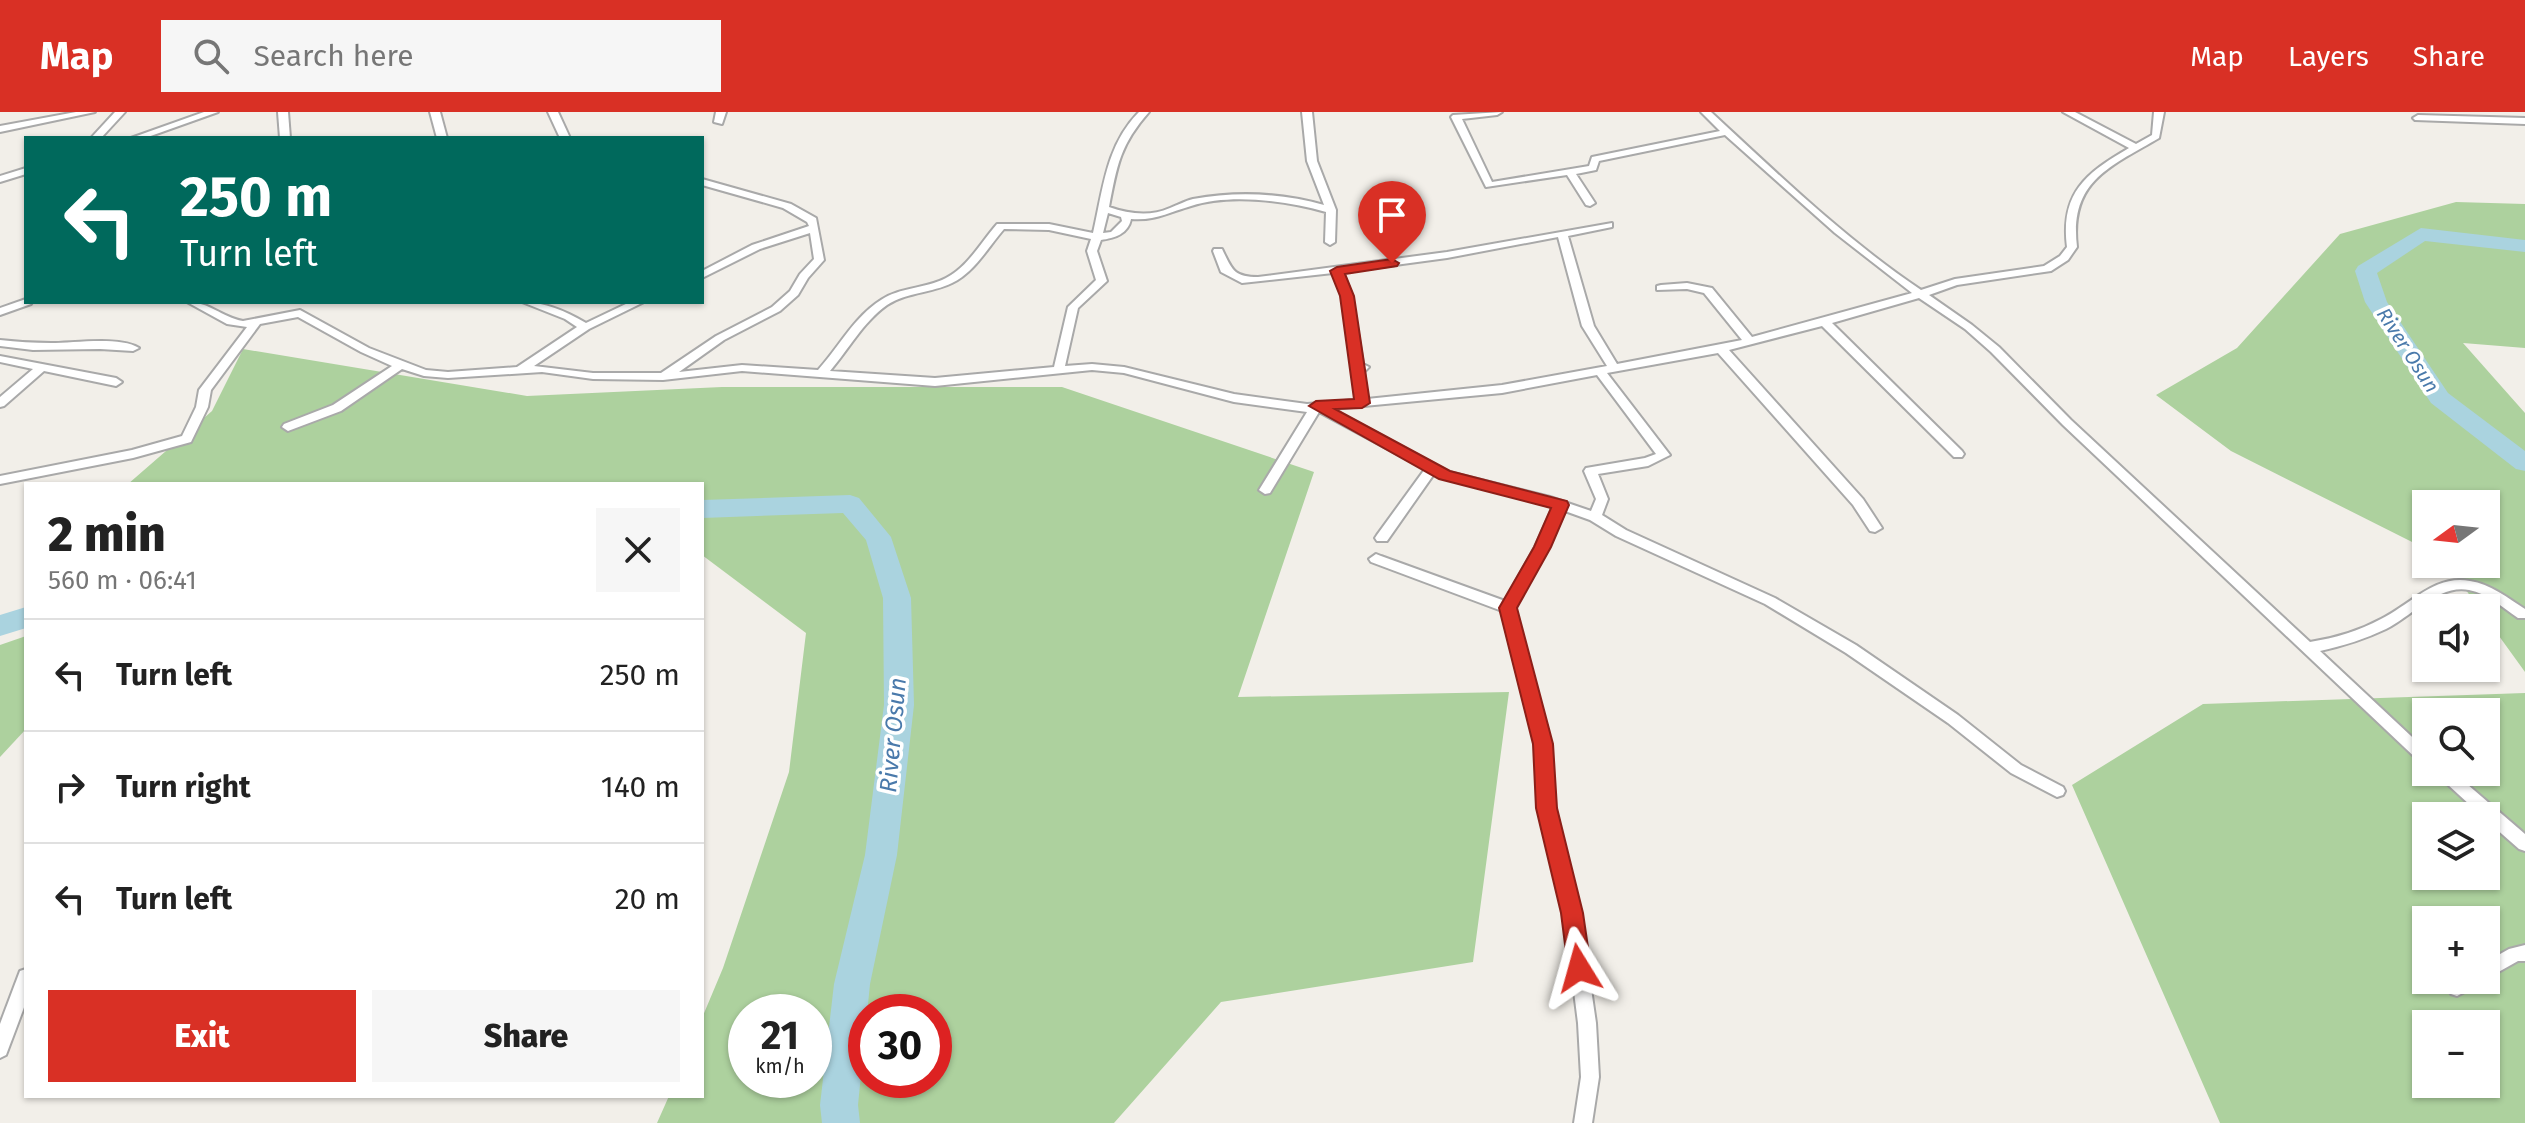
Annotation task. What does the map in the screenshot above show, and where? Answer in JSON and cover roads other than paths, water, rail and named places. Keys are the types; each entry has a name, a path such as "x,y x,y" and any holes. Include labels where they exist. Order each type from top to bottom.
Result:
{"street":[{"path":"0,129 90,112"},
{"path":"98,136 120,112"},
{"path":"142,136 213,112"},
{"path":"283,112 285,136"},
{"path":"435,112 441,136"},
{"path":"553,112 564,136"},
{"path":"1059,369 1073,307 1102,281 1092,251 1105,209 1114,157 1129,129 1144,112"},
{"path":"1307,112 1312,161 1331,210 1330,242"},
{"path":"1497,112 1456,117 1489,185 1593,168 1595,159 1727,132"},
{"path":"1706,112 1776,174 1793,194 2010,362 2068,426 2098,450 2412,745"},
{"path":"2068,112 2135,147"},
{"path":"300,313 365,350 424,373 448,375 542,369 593,376 663,377 742,368 935,382 1092,367 1124,370 1234,398 1307,408 1502,389 1750,343 1975,277 2047,269 2064,258 2072,247 2070,231 2074,202 2086,183 2135,147 2156,136 2159,112"},
{"path":"2418,118 2525,121"},
{"path":"0,179 24,172"},
{"path":"1570,172 1590,203"},
{"path":"663,377 720,338 776,309 794,293 819,260 812,220 787,206 704,183"},
{"path":"1105,209 1126,217 1157,217 1190,202 1226,199 1298,200 1331,210"},
{"path":"821,374 845,348 868,315 889,299 951,280 1001,226 1049,227 1098,237 1114,235 1127,222 1126,217"},
{"path":"1218,251 1225,270 1242,280 1337,271 1608,225"},
{"path":"704,274 756,247 814,228"},
{"path":"1562,234 1588,326 1615,370"},
{"path":"1337,271 1347,296 1362,368 1362,403"},
{"path":"1661,288 1687,286 1708,290 1750,343"},
{"path":"0,312 24,303"},
{"path":"196,304 231,322 255,323 300,313 309,304"},
{"path":"533,304 569,317 585,327"},
{"path":"518,371 585,327 635,304"},
{"path":"1824,321 1958,454"},
{"path":"0,480 133,454 187,439 202,407 205,390 255,323"},
{"path":"0,343 29,349 99,344 133,348"},
{"path":"1721,349 1858,502 1875,528"},
{"path":"0,359 116,382"},
{"path":"288,427 350,402 401,365"},
{"path":"0,403 42,367"},
{"path":"1595,517 1602,499 1590,471 1648,462 1664,455 1601,373"},
{"path":"1316,406 1432,468 1460,480 1561,505 1595,517 1621,533 1770,601 1851,649 1953,719 2016,769 2057,791"},
{"path":"1265,490 1316,406"},
{"path":"1382,538 1406,510 1410,497 1432,468"},
{"path":"1561,505 1508,608 1543,744 1546,808 1572,913 1589,1050 1590,1077 1583,1123"},
{"path":"1376,559 1394,563 1508,608"},
{"path":"2310,647 2338,643 2373,629 2399,615 2425,594 2445,587 2469,585 2523,614"},
{"path":"2458,786 2525,844"},
{"path":"2500,963 2515,954 2525,953"},
{"path":"0,1049 24,983"}],"waterway":[{"name":"River Osun","path":"2525,246 2421,234 2366,271 2376,302 2439,398 2525,463"},
{"name":"River Osun","path":"704,509 850,504 878,537 897,598 899,705 881,855 852,984 839,1105 841,1123"},
{"name":"River Osun","path":"0,626 24,618"}]}
